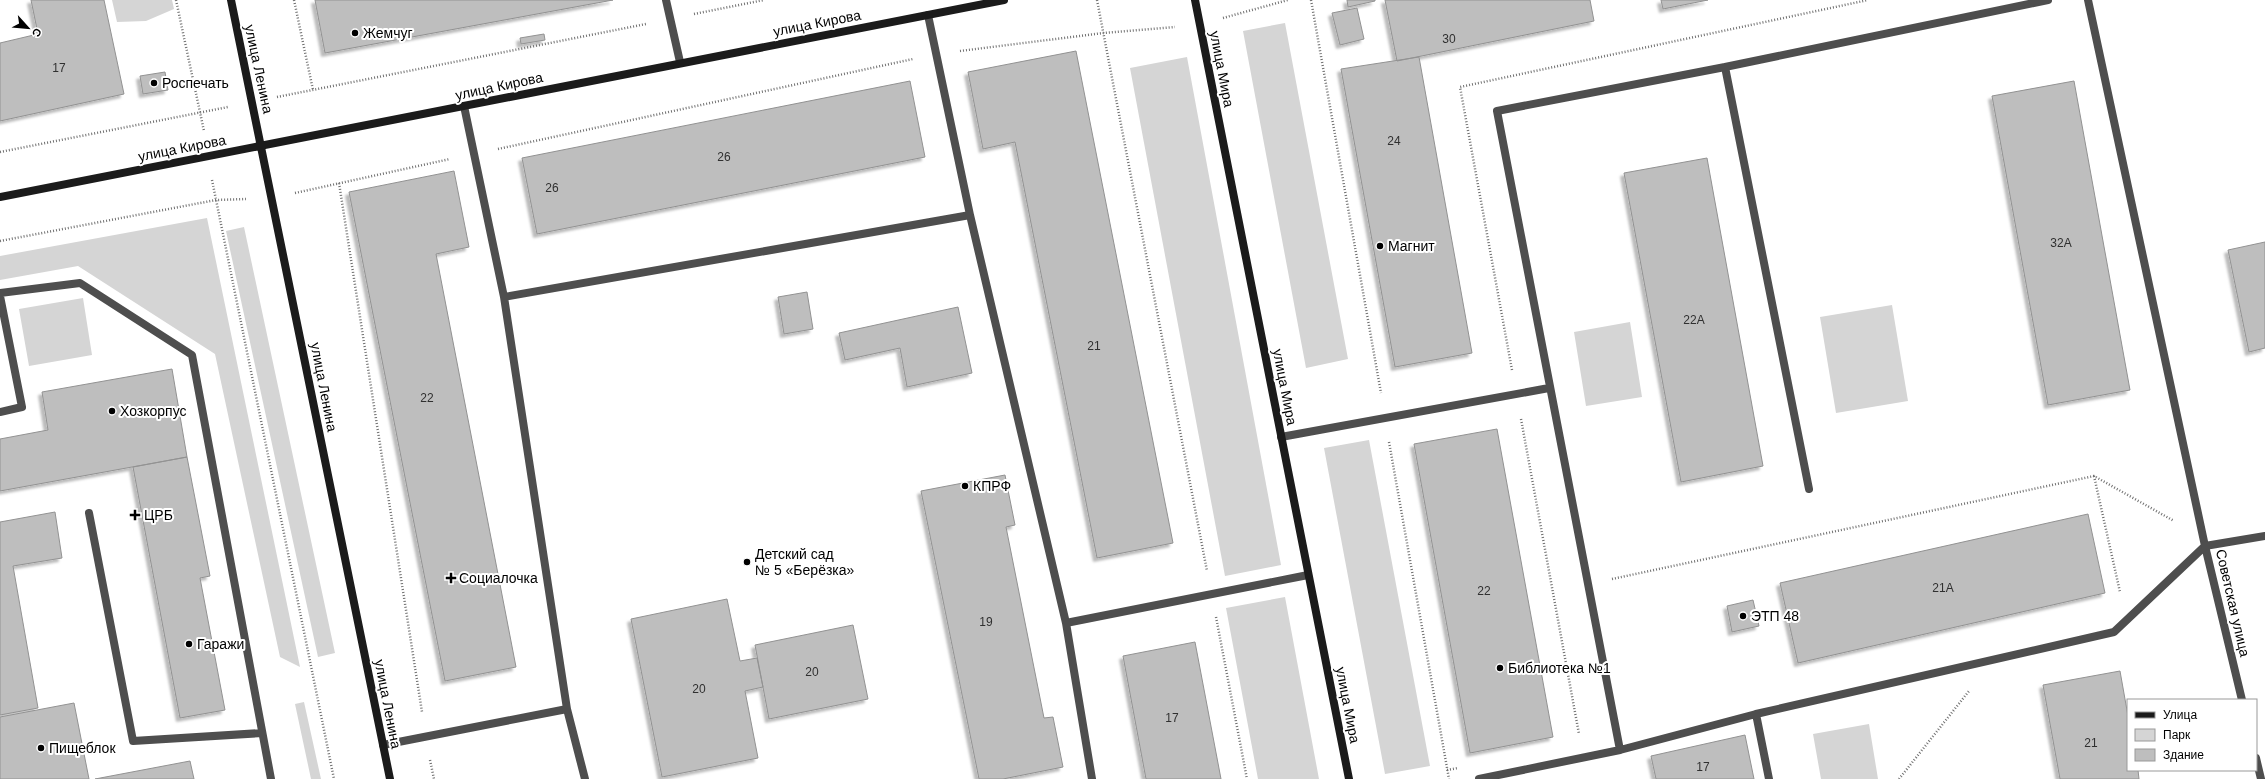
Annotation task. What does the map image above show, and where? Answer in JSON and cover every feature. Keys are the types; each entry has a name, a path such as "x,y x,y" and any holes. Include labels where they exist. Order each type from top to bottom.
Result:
{"main road":[{"name":"улица Ленина","path":"231,0 273,198 390,779"},
{"name":"улица Кирова","path":"0,197 680,62 1004,0"},
{"name":"улица Мира","path":"1194,0 1349,779"}],"street":[{"path":"666,0 680,62"},
{"path":"1620,750 1549,388 1497,111 1725,67 2048,0"},
{"path":"1479,779 1620,750 1756,714 2114,632 2205,546 2088,0"},
{"path":"928,15 970,215 1066,623 1092,779"},
{"path":"1725,67 1810,489"},
{"path":"464,106 504,297 567,709 584,779"},
{"path":"504,297 970,215"},
{"path":"0,293 80,283 192,354 271,779"},
{"path":"0,296 22,408 0,412"},
{"path":"1281,436 1549,388"},
{"path":"89,513 133,741 262,733"},
{"name":"Советская улица","path":"2242,699 2205,546 2265,536"},
{"path":"1066,623 1212,596 1308,575"},
{"path":"383,744 567,709"},
{"path":"1756,714 1768,779"},
{"path":"2257,762 2261,779"}],"path":[{"path":"176,0 201,112 216,200 334,779"},
{"path":"294,0 313,90"},
{"path":"0,152 764,0"},
{"path":"1097,0 1247,779"},
{"path":"0,241 216,200 273,198 936,54 1103,33 1200,25 1288,0"},
{"path":"1311,0 1449,779"},
{"path":"1460,88 1868,0"},
{"path":"339,183 434,779"},
{"path":"2094,476 2122,597"},
{"path":"1588,585 2094,476 2203,536"}],"green space":[{"path":"112,0 172,0 174,9 146,21 117,22"},
{"path":"1285,23 1348,359 1306,368 1243,31"},
{"path":"1187,57 1281,565 1225,576 1130,68"},
{"path":"207,218 300,667 280,657 215,354 78,266 0,280 0,256"},
{"path":"244,227 335,653 318,657 226,231"},
{"path":"83,298 92,355 29,366 19,309"},
{"path":"1892,305 1908,401 1836,413 1820,317"},
{"path":"1630,322 1642,397 1586,406 1574,332"},
{"path":"1369,440 1430,766 1385,774 1324,448"},
{"path":"1285,597 1319,779 1258,779 1226,608"},
{"path":"304,702 321,779 311,779 295,704"},
{"path":"1869,724 1878,779 1821,779 1813,734"}],"building":[{"path":"31,0 104,0 124,94 0,121 0,43 38,34"},
{"path":"315,0 613,0 325,53"},
{"path":"1347,0 1375,0 1375,1 1348,7"},
{"path":"1385,0 1590,0 1594,21 1397,61"},
{"path":"1661,0 1708,0 1663,9"},
{"path":"1357,8 1364,39 1340,45 1332,13"},
{"path":"544,34 545,40 521,44 520,38"},
{"path":"1076,51 1173,543 1097,558 1015,142 983,149 968,72"},
{"path":"1419,57 1472,353 1395,367 1341,69"},
{"name":"Роспечать","path":"165,72 168,90 143,94 140,76"},
{"path":"910,81 925,157 537,234 522,158"},
{"path":"2074,81 2130,390 2048,405 1992,96"},
{"path":"1707,158 1763,466 1681,482 1624,173"},
{"path":"454,171 469,247 436,254 516,667 445,681 349,192"},
{"path":"2265,242 2265,348 2249,352 2228,250"},
{"path":"807,292 813,329 784,334 778,297"},
{"path":"958,307 972,373 907,387 900,348 845,360 839,333"},
{"name":"Хозкорпус","path":"172,369 187,457 0,491 0,439 48,430 42,392"},
{"path":"1497,429 1553,737 1470,753 1414,444"},
{"name":"Гаражи","path":"187,457 210,576 200,578 225,710 180,718 133,467"},
{"path":"1005,475 1015,525 1006,527 1044,718 1053,717 1063,767 1003,779 979,779 921,491"},
{"path":"55,512 62,558 13,566 38,708 0,715 0,522"},
{"path":"2088,514 2105,593 1798,663 1780,583"},
{"path":"727,599 740,661 757,658 763,687 745,691 758,758 662,777 631,619"},
{"name":"ЭТП 48","path":"1753,600 1759,626 1732,632 1727,606"},
{"path":"853,625 868,699 769,719 755,645"},
{"path":"1195,642 1221,779 1146,779 1123,656"},
{"path":"2120,671 2127,710 2127,771 2138,771 2139,779 2060,779 2043,685"},
{"name":"Пищеблок","path":"74,703 89,779 0,779 0,717"},
{"path":"1745,735 1754,779 1656,779 1651,756"},
{"name":"Пищеблок","path":"190,761 194,779 95,779"}],"place":[{"name":"Жемчуг","path":"355,33"},
{"name":"Роспечать","path":"154,83"},
{"name":"Магнит","path":"1380,246"},
{"name":"Хозкорпус","path":"112,411"},
{"name":"КПРФ","path":"965,486"},
{"name":"ЦРБ","path":"135,515"},
{"name":"Детский сад № 5 «Берёзка»","path":"747,562"},
{"name":"Социалочка","path":"451,578"},
{"name":"ЭТП 48","path":"1743,616"},
{"name":"Гаражи","path":"189,644"},
{"name":"Библиотека №1","path":"1500,668"},
{"name":"Пищеблок","path":"41,748"}]}
